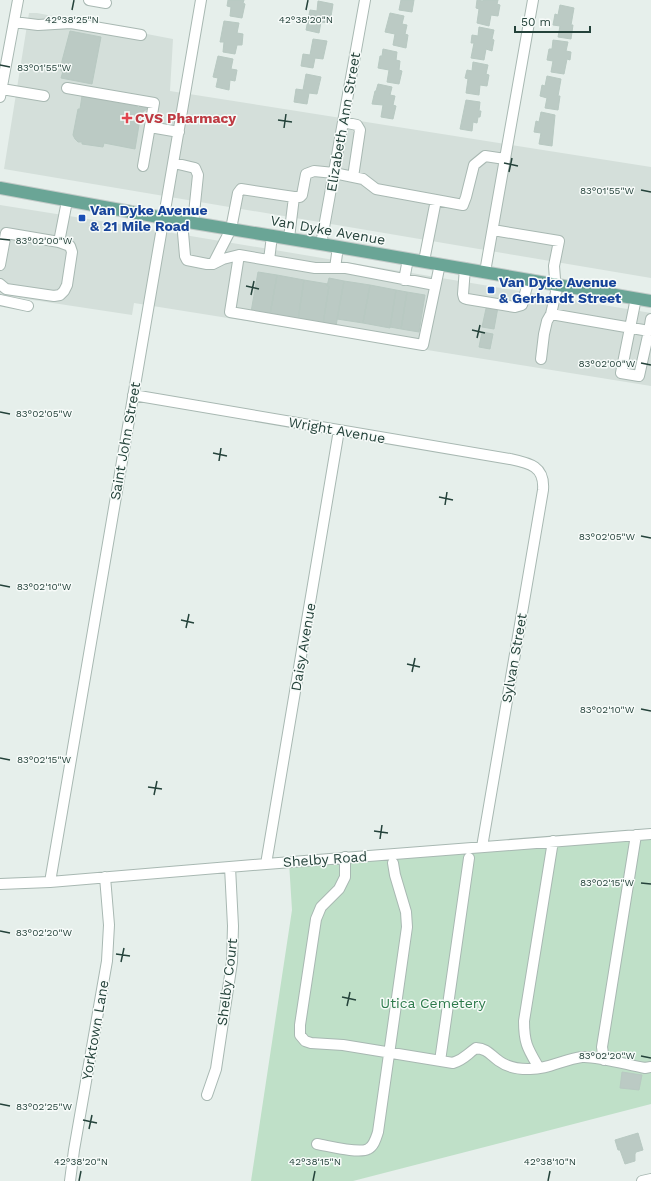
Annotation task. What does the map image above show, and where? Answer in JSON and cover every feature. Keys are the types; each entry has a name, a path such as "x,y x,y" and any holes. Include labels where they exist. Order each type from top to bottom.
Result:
{"main road":[{"name":"Van Dyke Avenue","path":"0,188 66,201 651,301"}],"street":[{"path":"89,0 106,3"},
{"name":"Saint John Street","path":"50,882 201,0"},
{"name":"Elizabeth Ann Street","path":"321,244 365,0"},
{"path":"485,272 533,0"},
{"path":"14,1 14,22 1,86 44,96"},
{"path":"14,22 38,25 71,23 141,35"},
{"path":"67,88 154,103 143,166"},
{"path":"343,122 357,125 360,130 353,177"},
{"path":"150,127 179,132"},
{"path":"213,264 231,229 238,193 241,189 297,197 303,193 306,174 314,171 334,173 363,179 376,189 462,205 466,197 474,165 485,156 505,159"},
{"path":"174,163 195,168 198,175 188,222 185,256 187,260 213,264 223,259 239,255 315,268 336,268 365,271 435,285"},
{"path":"288,238 297,197"},
{"path":"424,261 436,200"},
{"path":"59,242 66,201"},
{"path":"493,230 559,241 554,266 556,292 551,314 547,321 544,334 541,359"},
{"path":"0,265 6,233 59,242 70,246 72,252 67,285 60,295 54,296 6,288 0,284"},
{"path":"269,260 272,236"},
{"path":"336,268 338,247"},
{"path":"239,255 230,312 423,345 440,264"},
{"path":"404,280 408,259"},
{"path":"465,268 463,294 464,298 467,300 520,307 522,306 529,279"},
{"path":"636,298 621,373 639,376 651,320"},
{"path":"0,300 28,306"},
{"path":"551,314 649,331"},
{"name":"Wright Avenue","path":"133,395 510,459 522,462 538,470"},
{"name":"Daisy Avenue","path":"266,864 340,430"},
{"name":"Sylvan Street","path":"482,847 543,490 544,481 538,470"},
{"name":"Shelby Road","path":"0,884 50,882 651,834"},
{"path":"604,1060 602,1047 636,835"},
{"path":"539,1068 527,1048 524,1033 524,1021 553,841"},
{"path":"345,858 345,877 339,889 321,907 316,919 300,1025 300,1035 305,1041 311,1043 343,1045 453,1063 462,1060 476,1048 484,1049 501,1062 515,1068 528,1069 539,1068 583,1057 645,1068 651,1067"},
{"path":"440,1061 469,858"},
{"path":"317,1144 360,1151 369,1149 374,1143 378,1132 407,927 406,912 393,864"},
{"name":"Shelby Court","path":"207,1095 216,1069 232,962 233,926 230,867"},
{"name":"Yorktown Lane","path":"70,1181 107,961 109,925 105,877"},
{"path":"642,1181 651,1179"}],"shaded area":[{"path":"29,13 37,13 173,39 170,91 651,167 651,278 4,169"},
{"path":"0,205 651,313 651,386 134,303 132,315 0,295"}],"green space":[{"name":"Utica Cemetery","path":"651,834 651,1104 353,1181 251,1181 292,910 289,862"}],"building":[{"path":"228,0 244,0 243,3 245,4 242,18 230,16 231,7 227,6"},
{"path":"401,0 414,0 412,12 399,10"},
{"path":"477,0 498,0 497,4 500,5 498,16 491,15 489,26 477,23 479,9 476,8"},
{"path":"318,1 333,4 330,23 321,22 319,33 306,30 310,10 317,11"},
{"path":"560,5 574,8 571,25 573,25 571,39 558,37 560,26 553,25 555,14 558,15"},
{"path":"390,13 404,16 402,24 407,25 405,34 408,35 406,48 393,45 395,34 385,32"},
{"path":"224,21 239,23 237,33 243,34 242,45 237,45 235,54 223,52 224,42 220,42"},
{"path":"479,27 494,30 492,51 486,49 484,60 471,58 474,43 471,43 472,35 478,36"},
{"path":"70,31 101,37 92,84 61,78 63,71 61,71 62,61"},
{"path":"313,39 327,41 323,59 315,58 313,68 301,66 303,54 310,55"},
{"path":"553,40 568,42 566,51 571,52 570,60 567,59 564,74 551,72 553,61 547,60 549,49 552,49"},
{"path":"383,49 397,52 396,60 400,61 399,70 402,71 399,84 387,82 389,70 378,68"},
{"path":"218,56 233,59 231,69 237,70 235,81 230,80 229,90 216,87 218,78 213,77"},
{"path":"473,62 488,65 486,74 489,75 487,86 480,85 479,95 466,93 468,79 465,78 467,70 472,71"},
{"path":"306,74 321,77 317,94 309,93 307,104 294,102 296,89 303,90"},
{"path":"547,76 561,79 558,96 560,96 558,110 545,108 547,98 540,96 542,85 545,86"},
{"path":"378,84 392,87 390,95 395,96 393,105 396,106 393,119 381,117 383,105 372,104"},
{"name":"CVS Pharmacy","path":"82,96 137,106 138,108 144,103 147,109 141,113 135,149 104,143 103,147 82,144 82,142 78,142 75,139 73,135"},
{"path":"466,100 480,102 480,117 478,117 477,123 473,122 472,131 460,129"},
{"path":"541,112 555,115 552,146 539,144 541,133 534,132 536,121 539,122"},
{"path":"258,272 277,275 270,315 251,312"},
{"path":"277,275 304,280 298,320 270,315"},
{"path":"329,278 344,281 336,326 323,324"},
{"path":"304,280 328,284 327,286 329,286 323,324 298,320"},
{"path":"344,281 370,285 363,323 337,319"},
{"path":"370,285 396,290 390,328 363,323"},
{"path":"396,290 407,292 401,329 390,327"},
{"path":"407,292 425,295 419,332 401,329"},
{"path":"487,304 498,307 494,329 482,327"},
{"path":"482,332 493,334 490,349 479,347"},
{"path":"622,1072 642,1075 639,1090 620,1088"},
{"path":"638,1133 643,1150 636,1152 635,1161 625,1164 615,1140"}],"place":[{"name":"CVS Pharmacy","path":"127,118"},
{"name":"Van Dyke Avenue & 21 Mile Road","path":"82,218"},
{"name":"Van Dyke Avenue & Gerhardt Street","path":"491,290"}]}
